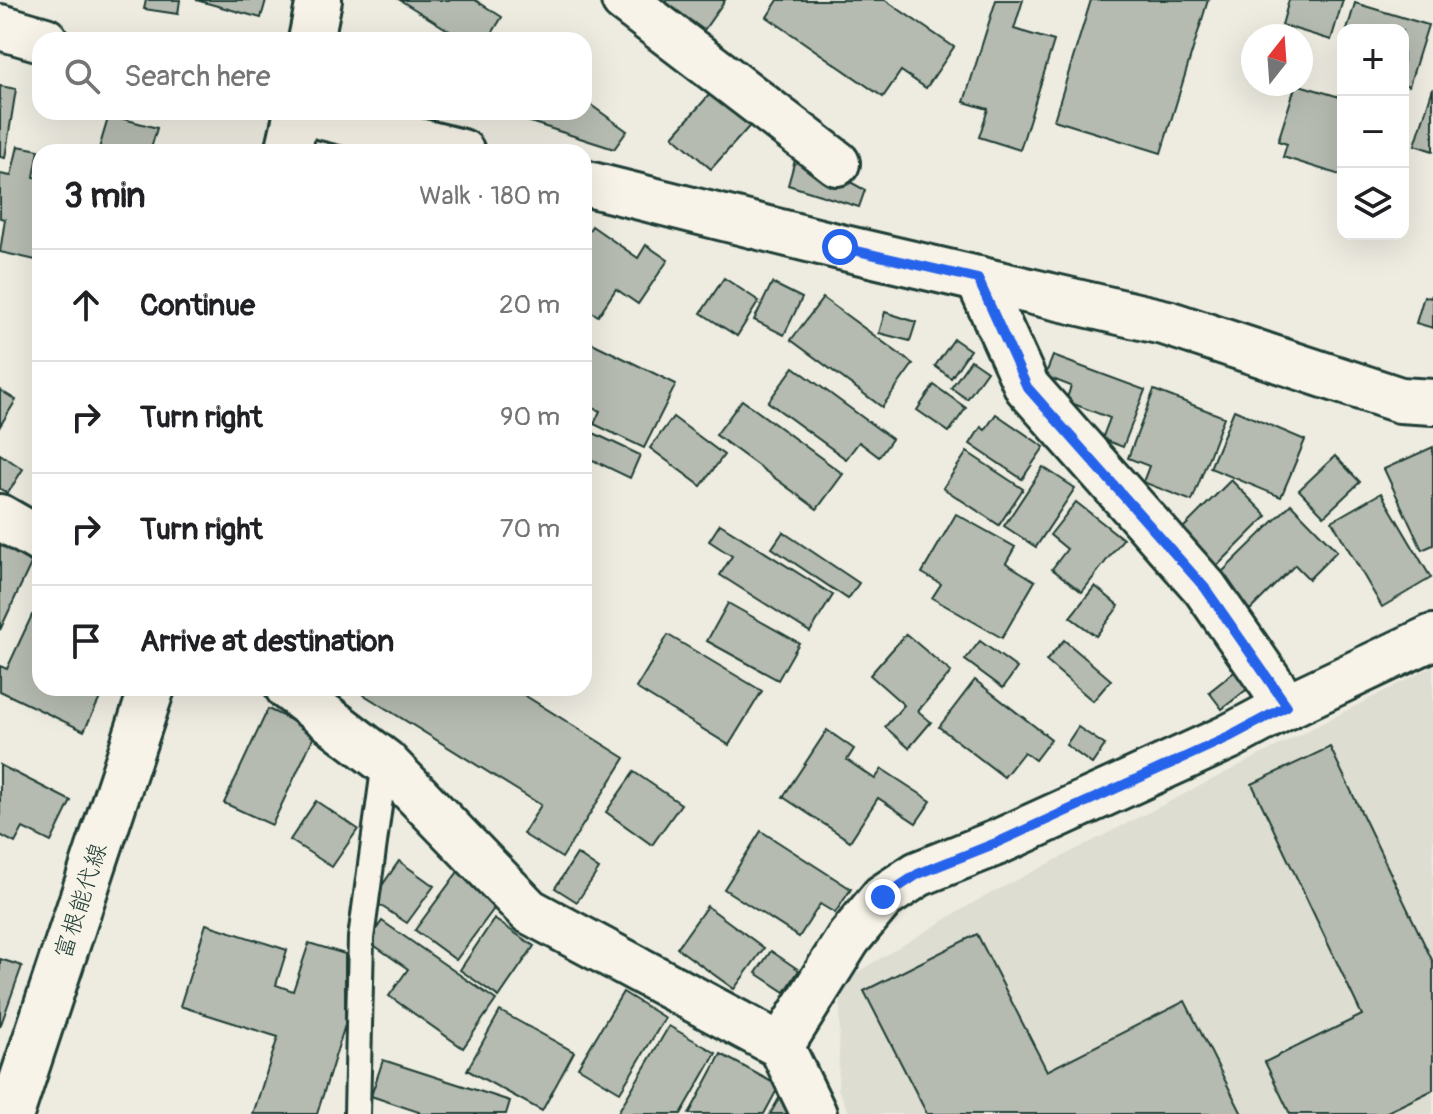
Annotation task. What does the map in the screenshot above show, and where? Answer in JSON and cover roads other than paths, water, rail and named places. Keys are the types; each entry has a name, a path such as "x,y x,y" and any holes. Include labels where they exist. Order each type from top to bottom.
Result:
{"street":[{"path":"313,32 319,0"},
{"path":"624,0 837,163"},
{"path":"0,27 32,36"},
{"path":"290,144 295,120"},
{"path":"335,120 430,144"},
{"path":"592,185 1167,323 1400,400 1433,402"},
{"path":"978,279 1027,387 1205,588 1287,706"},
{"path":"0,517 32,535"},
{"path":"781,1046 848,939 883,897 918,874 996,843 1229,737 1433,637"},
{"name":"富根能代線","path":"11,1114 149,696"},
{"path":"298,696 385,762 529,911 781,1046 814,1114"}],"lane":[{"path":"357,1114 361,938 385,762"}]}
